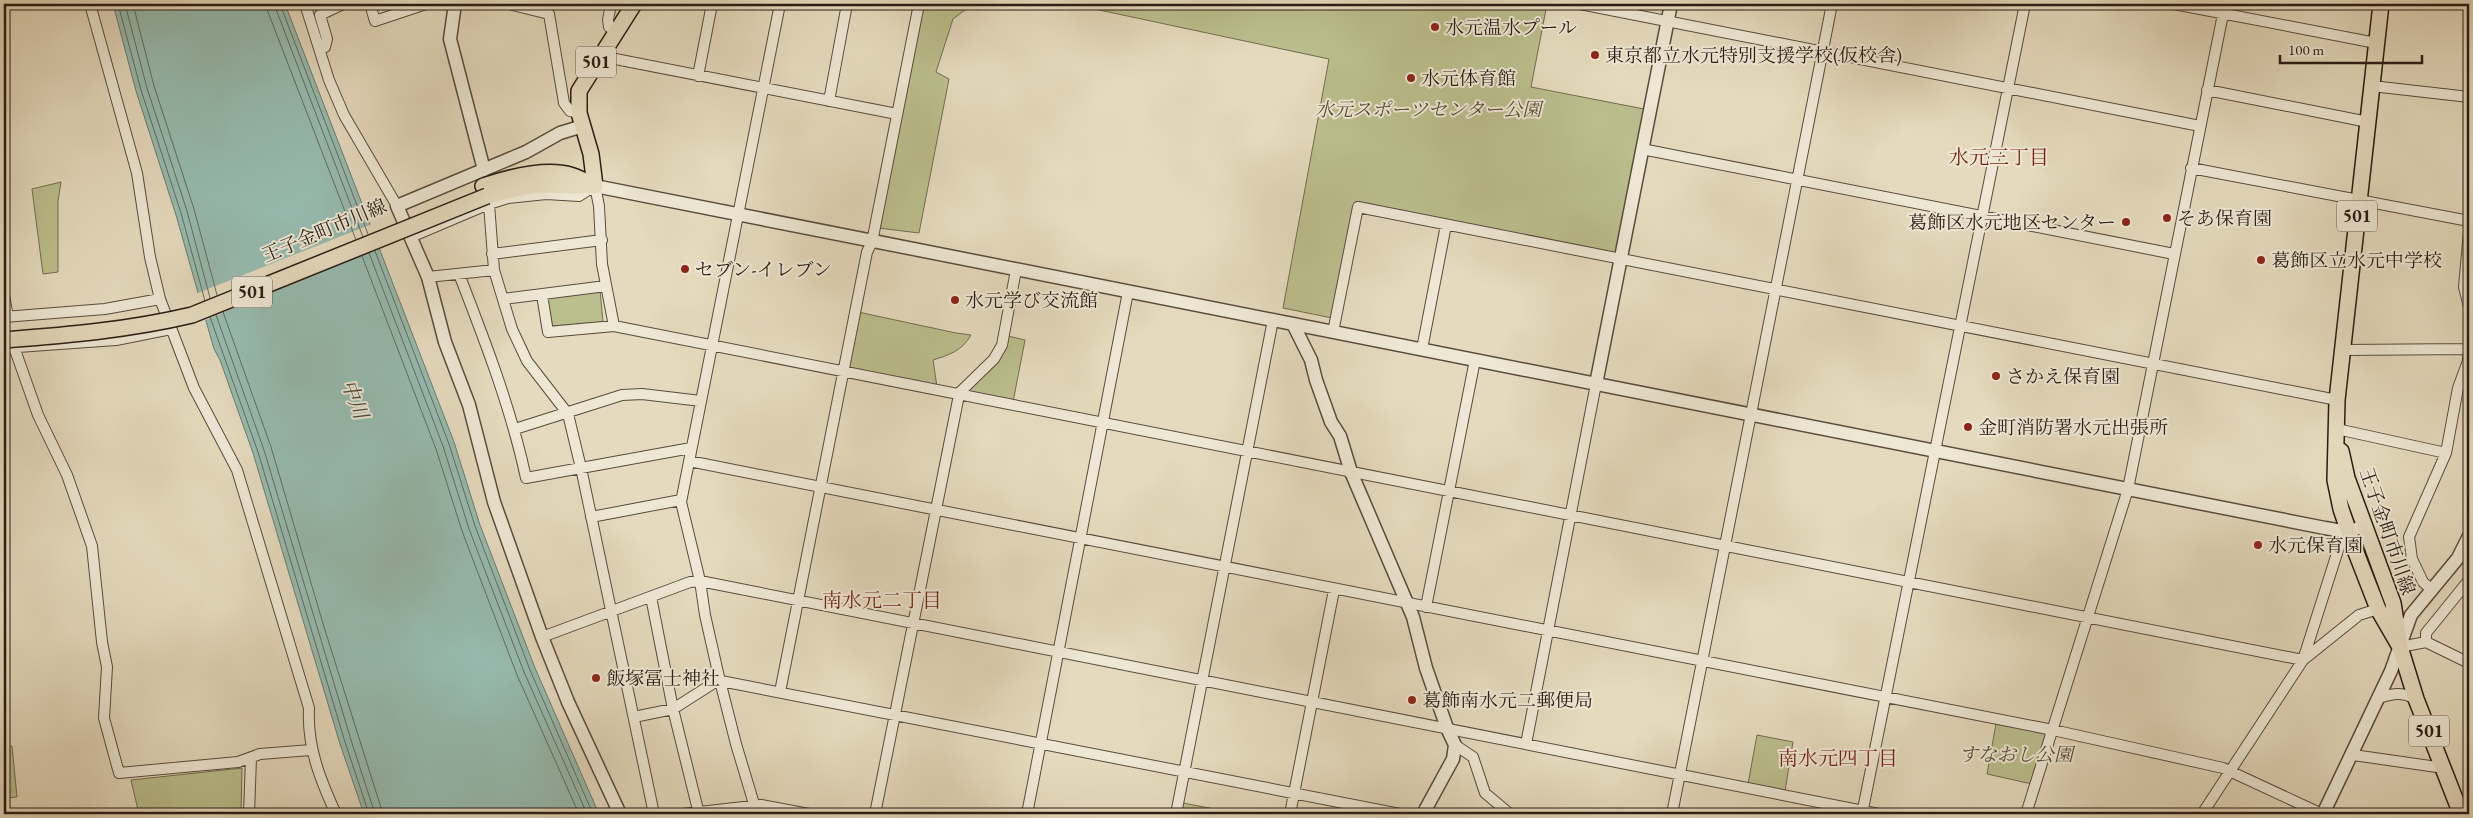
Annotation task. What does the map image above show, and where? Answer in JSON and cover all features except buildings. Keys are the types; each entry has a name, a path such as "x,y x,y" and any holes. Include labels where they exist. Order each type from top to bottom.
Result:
{"main road":[{"name":"501","path":"596,186 591,154 581,120 579,91 600,56 612,29 634,4"},
{"name":"王子金町市川線","path":"2381,4 2337,400 2335,480 2348,532 2378,609 2400,647"},
{"name":"王子金町市川線","path":"7,345 147,326 192,315 486,195 517,176 569,174 596,186"},
{"name":"王子金町市川線","path":"5,321 106,322 145,317 186,307 486,195"},
{"name":"王子金町市川線","path":"2337,429 2345,472 2394,604 2400,647 2416,699 2462,814"}],"street":[{"path":"90,4 137,173 150,257 160,299 194,388 237,470 309,708 308,727 311,750 336,814"},
{"path":"305,4 330,80 344,115 397,206 428,277 445,342 469,405 494,502 542,637 568,702 620,814"},
{"path":"320,48 325,47 327,39 320,15 344,4"},
{"path":"370,4 375,21 426,4"},
{"path":"456,4 450,33 451,45 484,170"},
{"path":"397,206 526,152 581,120 564,103 549,14 509,4"},
{"path":"612,4 608,20 612,29"},
{"path":"698,76 712,4"},
{"path":"756,810 736,744 720,680 681,500 780,4"},
{"path":"829,101 847,4"},
{"path":"780,692 867,252 872,242 919,4"},
{"path":"1580,4 2200,126"},
{"path":"1526,744 1671,4"},
{"path":"1672,814 1832,4"},
{"path":"1862,813 2024,4"},
{"path":"2174,4 2224,8 2376,43"},
{"path":"2026,814 2128,489 2224,8"},
{"path":"600,56 897,114"},
{"path":"2372,86 2469,97"},
{"path":"2207,90 2368,122"},
{"path":"1642,149 2174,254"},
{"path":"2192,168 2469,221"},
{"path":"411,237 486,195 579,196 596,186 2348,532 2364,526"},
{"path":"596,186 606,286 614,326"},
{"path":"486,195 494,270 512,329 527,360 568,414 654,814"},
{"path":"1333,332 1358,207 2337,400"},
{"path":"1422,349 1446,225"},
{"path":"2468,300 2464,287 2469,231"},
{"path":"492,254 602,240"},
{"path":"428,277 494,270"},
{"path":"875,814 958,395 994,359 1002,345 1016,270"},
{"path":"459,274 497,372 515,429 526,478 691,448"},
{"path":"503,300 606,286"},
{"path":"1027,814 1128,292"},
{"path":"4,294 5,321 105,310 160,299"},
{"path":"542,295 548,332 614,326 1247,453 2303,660 2359,615 2378,609"},
{"path":"1176,814 1273,320"},
{"path":"1293,324 1311,360 1331,422 1340,436 1351,472 1413,617 1426,668 1447,728 1456,745 1473,757 1479,779 1486,792 1510,814"},
{"path":"172,329 116,340 7,345 67,474 92,546 95,558 102,642 107,666 104,718 119,773 238,762 260,754 311,750"},
{"path":"2344,350 2469,348 2469,361 2458,388 2446,453 2409,536 2412,559 2423,582 2432,590"},
{"path":"1426,607 1475,360"},
{"path":"515,429 568,414 622,395 636,393 701,401"},
{"path":"2337,429 2446,453"},
{"path":"689,462 2053,730 2231,771 2323,814 2379,698 2411,615 2458,558 2469,536"},
{"path":"591,516 681,500"},
{"path":"2202,814 2303,660 2339,547 2348,532"},
{"path":"2426,642 2426,633 2469,580"},
{"path":"542,637 690,582 700,581 1679,774 1862,813 1879,814"},
{"path":"1290,814 1334,590"},
{"path":"651,597 698,813"},
{"path":"2400,647 2426,642 2469,663"},
{"path":"634,717 674,709 720,680 1400,814"},
{"path":"2379,698 2405,693 2416,699"},
{"path":"1423,814 1453,759 1456,745"},
{"path":"2353,755 2444,768"},
{"path":"249,814 251,758"},
{"path":"682,814 756,810 809,814"}],"green space":[{"path":"923,4 973,4 953,19 936,72 949,79 919,233 878,228"},
{"name":"水元スポーツセンター公園","path":"1071,4 1547,4 1531,87 1644,109 1617,250 1614,253 1355,202 1332,318 1283,308 1329,59"},
{"path":"61,182 58,201 58,272 43,274 32,189"},
{"path":"600,290 603,322 552,326 546,297"},
{"path":"858,312 971,335 959,349 933,360 937,387 846,369"},
{"path":"1008,336 1025,340 1013,402 966,393"},
{"name":"すなおし公園","path":"1996,724 2049,733 2032,784 1987,774"},
{"path":"1757,735 1793,742 1785,791 1748,784"},
{"path":"4,746 12,746 17,797 4,798"},
{"path":"242,768 241,814 139,814 131,780"},
{"path":"1183,803 1241,814 1180,814"}],"water":[{"name":"中川","path":"113,4 285,4 454,442 480,525 535,668 599,814 364,814 340,744 253,453 220,360 214,349 176,215 136,91"}],"pier":[{"path":"372,224 381,246 203,321 195,294"}],"place":[{"name":"水元温水プール","path":"1435,27"},
{"name":"東京都立水元特別支援学校(仮校舎)","path":"1595,55"},
{"name":"水元体育館","path":"1411,78"},
{"name":"そあ保育園","path":"2167,218"},
{"name":"葛飾区水元地区センター","path":"2126,222"},
{"name":"葛飾区立水元中学校","path":"2261,260"},
{"name":"セブン-イレブン","path":"685,269"},
{"name":"水元学び交流館","path":"955,300"},
{"name":"さかえ保育園","path":"1996,376"},
{"name":"金町消防署水元出張所","path":"1968,427"},
{"name":"水元保育園","path":"2258,545"},
{"name":"飯塚冨士神社","path":"596,678"},
{"name":"葛飾南水元二郵便局","path":"1412,700"}],"district":[{"name":"水元三丁目","path":"1999,157"},
{"name":"南水元二丁目","path":"882,600"},
{"name":"南水元四丁目","path":"1838,758"}]}
